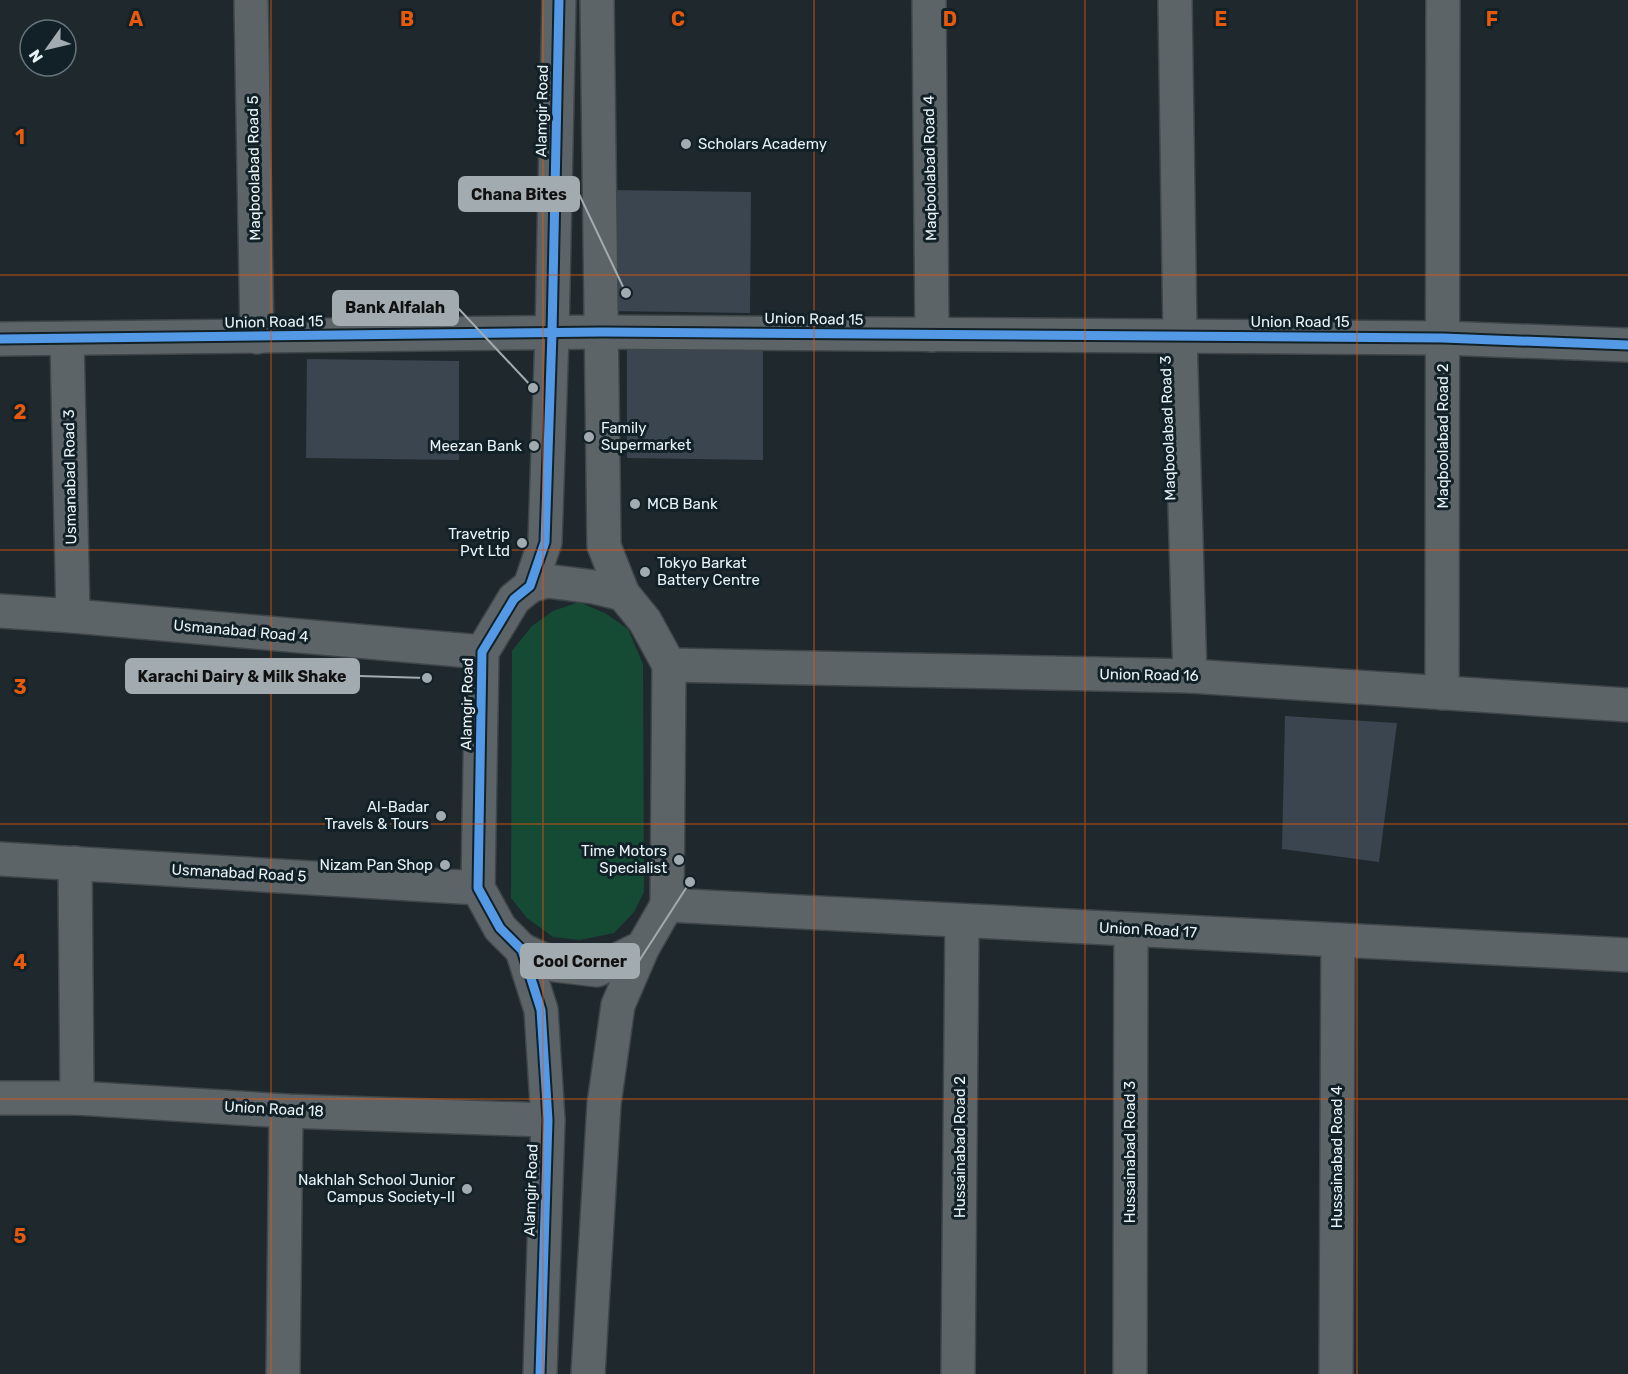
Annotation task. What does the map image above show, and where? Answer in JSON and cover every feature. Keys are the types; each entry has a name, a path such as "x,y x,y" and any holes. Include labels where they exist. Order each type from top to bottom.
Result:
{"street":[{"name":"Maqboolabad Road 5","path":"251,0 257,337"},
{"name":"Alamgir Road","path":"540,1374 548,1120 541,1010 522,950 500,928 478,888 482,652 514,599 530,586 545,542 559,0"},
{"path":"588,1374 604,1104 618,1005 643,947 667,905 669,666 645,621 623,594 604,546 597,0"},
{"name":"Maqboolabad Road 4","path":"928,0 932,335"},
{"name":"Maqboolabad Road 3","path":"1176,0 1180,336 1191,676"},
{"name":"Maqboolabad Road 2","path":"1442,693 1443,0"},
{"name":"Union Road 15","path":"0,339 602,332 1443,338 1628,345"},
{"name":"Usmanabad Road 3","path":"67,339 73,616"},
{"path":"530,586 547,581 594,587 623,594"},
{"name":"Usmanabad Road 4","path":"0,612 73,616 482,652"},
{"name":"Union Road 16","path":"669,666 1191,676 1628,705"},
{"name":"Usmanabad Road 5","path":"0,859 478,888"},
{"path":"75,863 77,1098"},
{"name":"Union Road 17","path":"667,905 1628,955"},
{"name":"Hussainabad Road 2","path":"958,1374 962,921"},
{"name":"Hussainabad Road 3","path":"1130,1374 1131,930"},
{"name":"Hussainabad Road 4","path":"1336,1374 1338,940"},
{"path":"522,950 555,965 597,970 643,947"},
{"name":"Union Road 18","path":"0,1098 77,1098 286,1111 548,1120"},
{"path":"283,1374 286,1111"}],"green space":[{"path":"579,602 605,613 628,629 643,664 644,892 634,912 614,933 580,940 553,937 527,918 511,898 512,651 532,626 553,611"}],"building":[{"path":"612,190 751,192 750,313 610,311"},
{"path":"627,344 763,345 763,460 627,458"},
{"path":"307,359 459,361 459,460 306,458"},
{"path":"1285,716 1397,723 1379,862 1282,849"}],"cycle path":[{"path":"540,1374 548,1120 541,1010 522,950 500,928 478,888 482,652 514,599 530,586 545,542 559,0"},
{"path":"0,339 602,332 1443,338 1628,345"}],"place":[{"name":"Scholars Academy","path":"686,144"},
{"name":"Chana Bites","path":"626,293"},
{"name":"Bank Alfalah","path":"533,388"},
{"name":"Family Supermarket","path":"589,437"},
{"name":"Meezan Bank","path":"534,446"},
{"name":"MCB Bank","path":"635,504"},
{"name":"Travetrip Pvt Ltd","path":"522,543"},
{"name":"Tokyo Barkat Battery Centre","path":"645,572"},
{"name":"Karachi Dairy & Milk Shake","path":"427,678"},
{"name":"Al-Badar Travels & Tours","path":"441,816"},
{"name":"Time Motors Specialist","path":"679,860"},
{"name":"Nizam Pan Shop","path":"445,865"},
{"name":"Cool Corner","path":"690,882"},
{"name":"Nakhlah School Junior Campus Society-II","path":"467,1189"}]}
